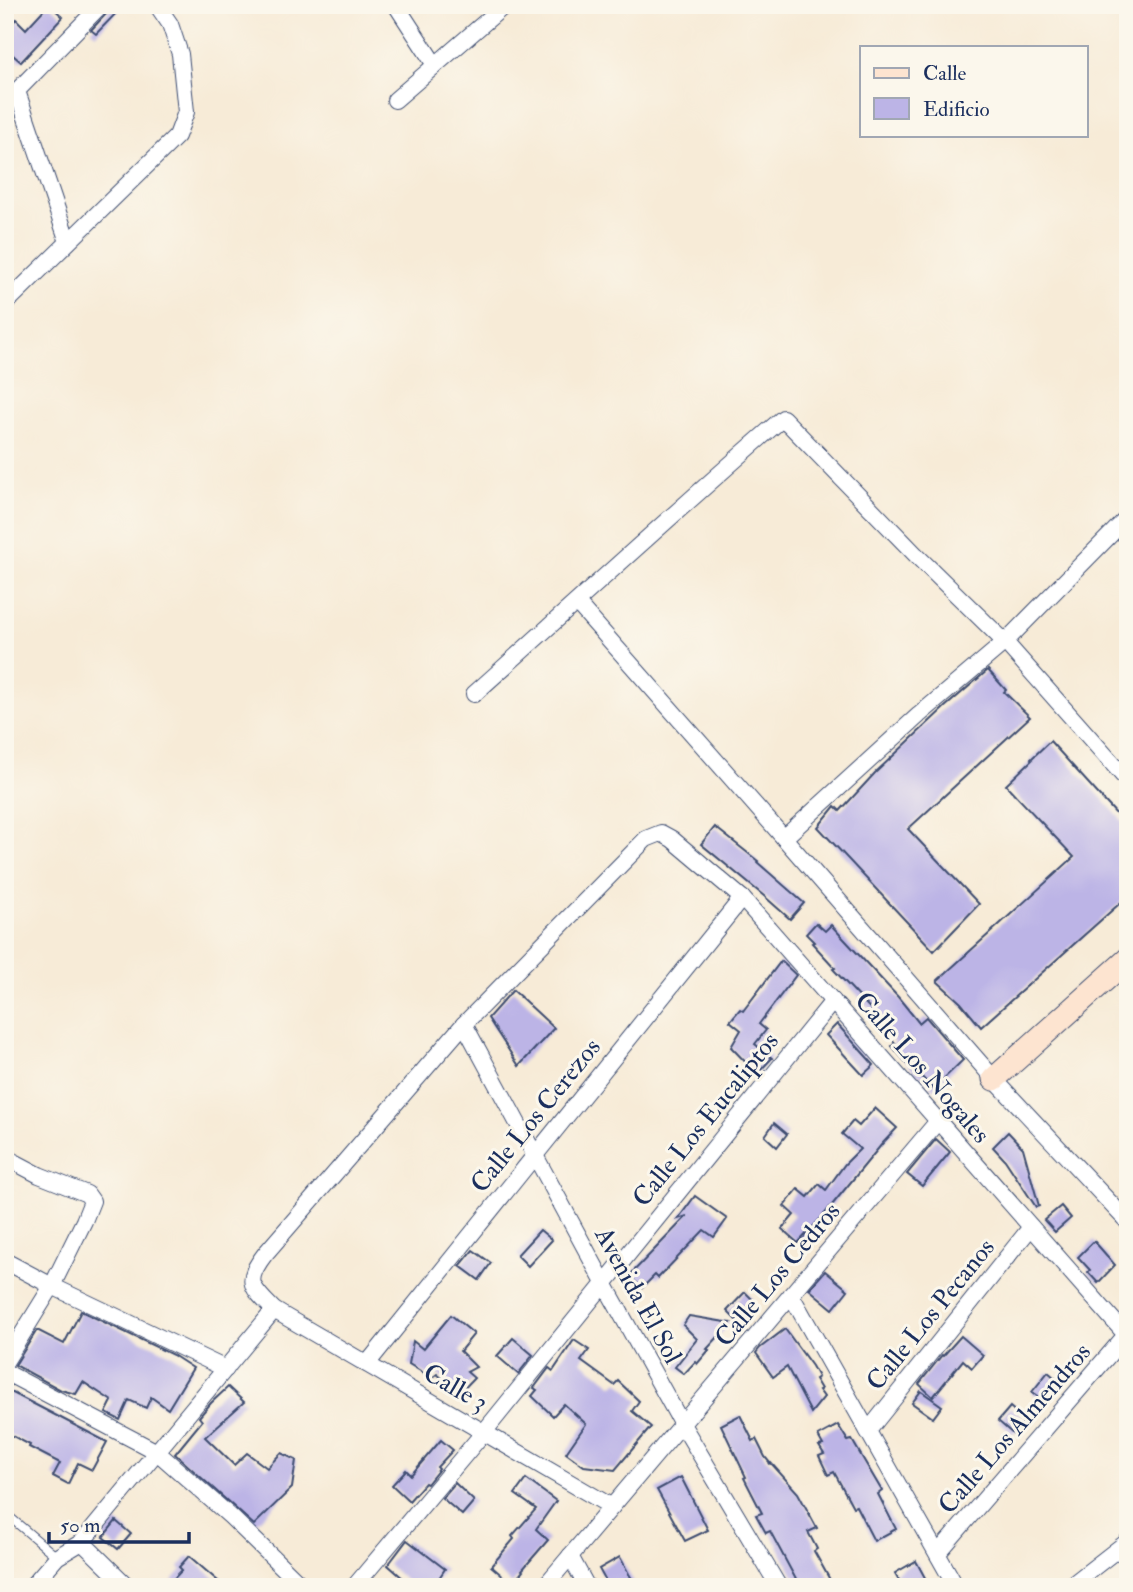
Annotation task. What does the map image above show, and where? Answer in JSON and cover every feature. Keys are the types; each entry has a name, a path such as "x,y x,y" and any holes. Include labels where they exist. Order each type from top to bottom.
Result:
{"street":[{"path":"5,103 101,5"},
{"path":"5,304 177,136 186,112 180,54 170,24 157,5"},
{"path":"396,5 436,65"},
{"path":"395,100 505,5"},
{"path":"18,91 68,242"},
{"path":"474,694 783,418 1005,642 1128,781"},
{"path":"784,838 919,715 1005,642 1128,517"},
{"path":"577,603 999,1084 1128,1222"},
{"name":"Calle Los Nogales","path":"464,1024 646,839 661,833 672,839 742,898 1127,1336"},
{"name":"Calle Los Cerezos","path":"368,1364 742,898"},
{"path":"999,1084 1128,959"},
{"path":"999,1084 1128,979"},
{"name":"Calle Los Eucaliptos","path":"354,1587 484,1432 833,1001"},
{"path":"31,1587 57,1557 82,1542 274,1310 254,1289 251,1280 253,1269 464,1024"},
{"name":"Avenida El Sol","path":"464,1024 682,1424 779,1587"},
{"name":"Calle Los Cedros","path":"544,1587 938,1121"},
{"path":"5,1157 39,1175 87,1194 92,1201 52,1286 5,1362"},
{"name":"Calle Los Pecanos","path":"868,1431 1031,1227"},
{"path":"5,1261 226,1369"},
{"path":"791,1295 956,1587"},
{"name":"Calle 3","path":"274,1310 612,1507"},
{"name":"Calle Los Almendros","path":"938,1553 1127,1336"},
{"path":"5,1372 157,1452 231,1517 303,1587"},
{"path":"82,1542 128,1587"},
{"path":"1069,1587 1128,1542"},
{"path":"570,1556 587,1587"}],"lane":[{"path":"12,1519 57,1557"}],"building":[{"path":"48,5 63,17 21,62 5,48 5,31 16,19 26,29"},
{"path":"111,5 124,5 96,34 91,30"},
{"path":"988,670 1006,690 1004,692 1030,717 908,829 979,904 934,951 818,827 835,806 840,811 875,773"},
{"path":"1050,741 1128,827 1128,896 981,1027 961,1003 937,981 1074,857 1006,785"},
{"path":"715,827 804,903 790,919 701,844"},
{"path":"816,923 825,931 831,925 919,1023 926,1017 963,1060 933,1089 892,1046 895,1043 879,1022 881,1020 812,943 814,942 806,934"},
{"path":"781,961 796,975 759,1024 766,1030 755,1044 772,1058 757,1074 731,1047 741,1030 730,1021 740,1009 743,1011"},
{"path":"513,990 554,1028 519,1066 488,1018"},
{"path":"837,1024 874,1065 863,1075 826,1035"},
{"path":"875,1108 897,1128 798,1243 782,1229 794,1215 784,1206 798,1189 808,1197 819,1184 826,1190 860,1149 842,1134 853,1121 859,1126"},
{"path":"774,1123 787,1134 777,1147 765,1136"},
{"path":"1008,1132 1023,1148 1039,1206 1036,1207 1005,1160 993,1147"},
{"path":"936,1139 950,1152 922,1186 907,1174"},
{"path":"695,1196 727,1219 714,1237 704,1230 658,1278 655,1275 642,1288 629,1276 687,1216 678,1219"},
{"path":"1061,1206 1071,1218 1055,1232 1044,1220"},
{"path":"540,1230 552,1240 528,1266 517,1255"},
{"path":"1094,1241 1115,1265 1098,1283 1078,1257"},
{"path":"473,1250 491,1263 479,1280 460,1266"},
{"path":"825,1271 848,1290 833,1309 809,1289"},
{"path":"745,1292 755,1302 737,1321 727,1311"},
{"path":"81,1311 173,1355 193,1368 168,1409 151,1397 146,1408 129,1400 120,1420 106,1413 112,1401 83,1382 76,1394 61,1390 15,1365 37,1330 64,1344"},
{"path":"451,1315 474,1334 460,1351 476,1367 467,1372 474,1378 460,1393 437,1374 432,1378 409,1364 413,1341 423,1349"},
{"path":"689,1316 731,1323 697,1364 695,1362 684,1374 675,1367 697,1339 683,1325"},
{"path":"785,1329 818,1377 815,1379 824,1397 811,1413 787,1367 773,1377 756,1353"},
{"path":"961,1336 983,1355 972,1368 963,1360 933,1397 919,1384"},
{"path":"513,1338 533,1355 518,1374 497,1356"},
{"path":"574,1340 589,1350 581,1361 614,1385 618,1381 639,1401 632,1411 651,1427 615,1470 584,1466 566,1453 586,1424 564,1404 553,1416 532,1396 537,1390 534,1388 549,1368 553,1371"},
{"path":"1048,1372 1061,1383 1046,1403 1032,1392"},
{"path":"228,1387 244,1402 205,1437 234,1465 247,1453 267,1468 281,1453 296,1460 292,1488 254,1525 175,1454 202,1421 199,1417"},
{"path":"5,1389 107,1442 92,1470 78,1463 68,1484 53,1476 60,1463 5,1432"},
{"path":"921,1391 942,1406 933,1418 912,1403"},
{"path":"1010,1407 1025,1420 1013,1434 998,1421"},
{"path":"740,1415 769,1464 771,1463 798,1493 817,1528 808,1532 817,1549 814,1551 834,1587 800,1587 770,1531 766,1533 756,1515 762,1513 721,1425"},
{"path":"838,1425 848,1441 852,1440 882,1491 878,1494 896,1529 874,1541 834,1472 828,1475 819,1456 824,1454 819,1446 823,1445 818,1436"},
{"path":"441,1440 453,1450 437,1467 439,1469 427,1484 425,1483 409,1501 392,1485 406,1470 411,1475"},
{"path":"681,1477 708,1530 685,1541 657,1490"},
{"path":"526,1479 556,1501 536,1529 548,1540 512,1584 491,1566 514,1539 512,1536 536,1509 515,1494"},
{"path":"455,1483 474,1501 462,1515 442,1498"},
{"path":"116,1521 131,1534 118,1549 103,1537"},
{"path":"407,1540 445,1569 433,1587 413,1587 388,1565"},
{"path":"189,1556 225,1587 166,1587 182,1570 179,1567"},
{"path":"620,1557 637,1587 609,1587 599,1569"},
{"path":"916,1561 930,1587 903,1587 895,1573"}]}
